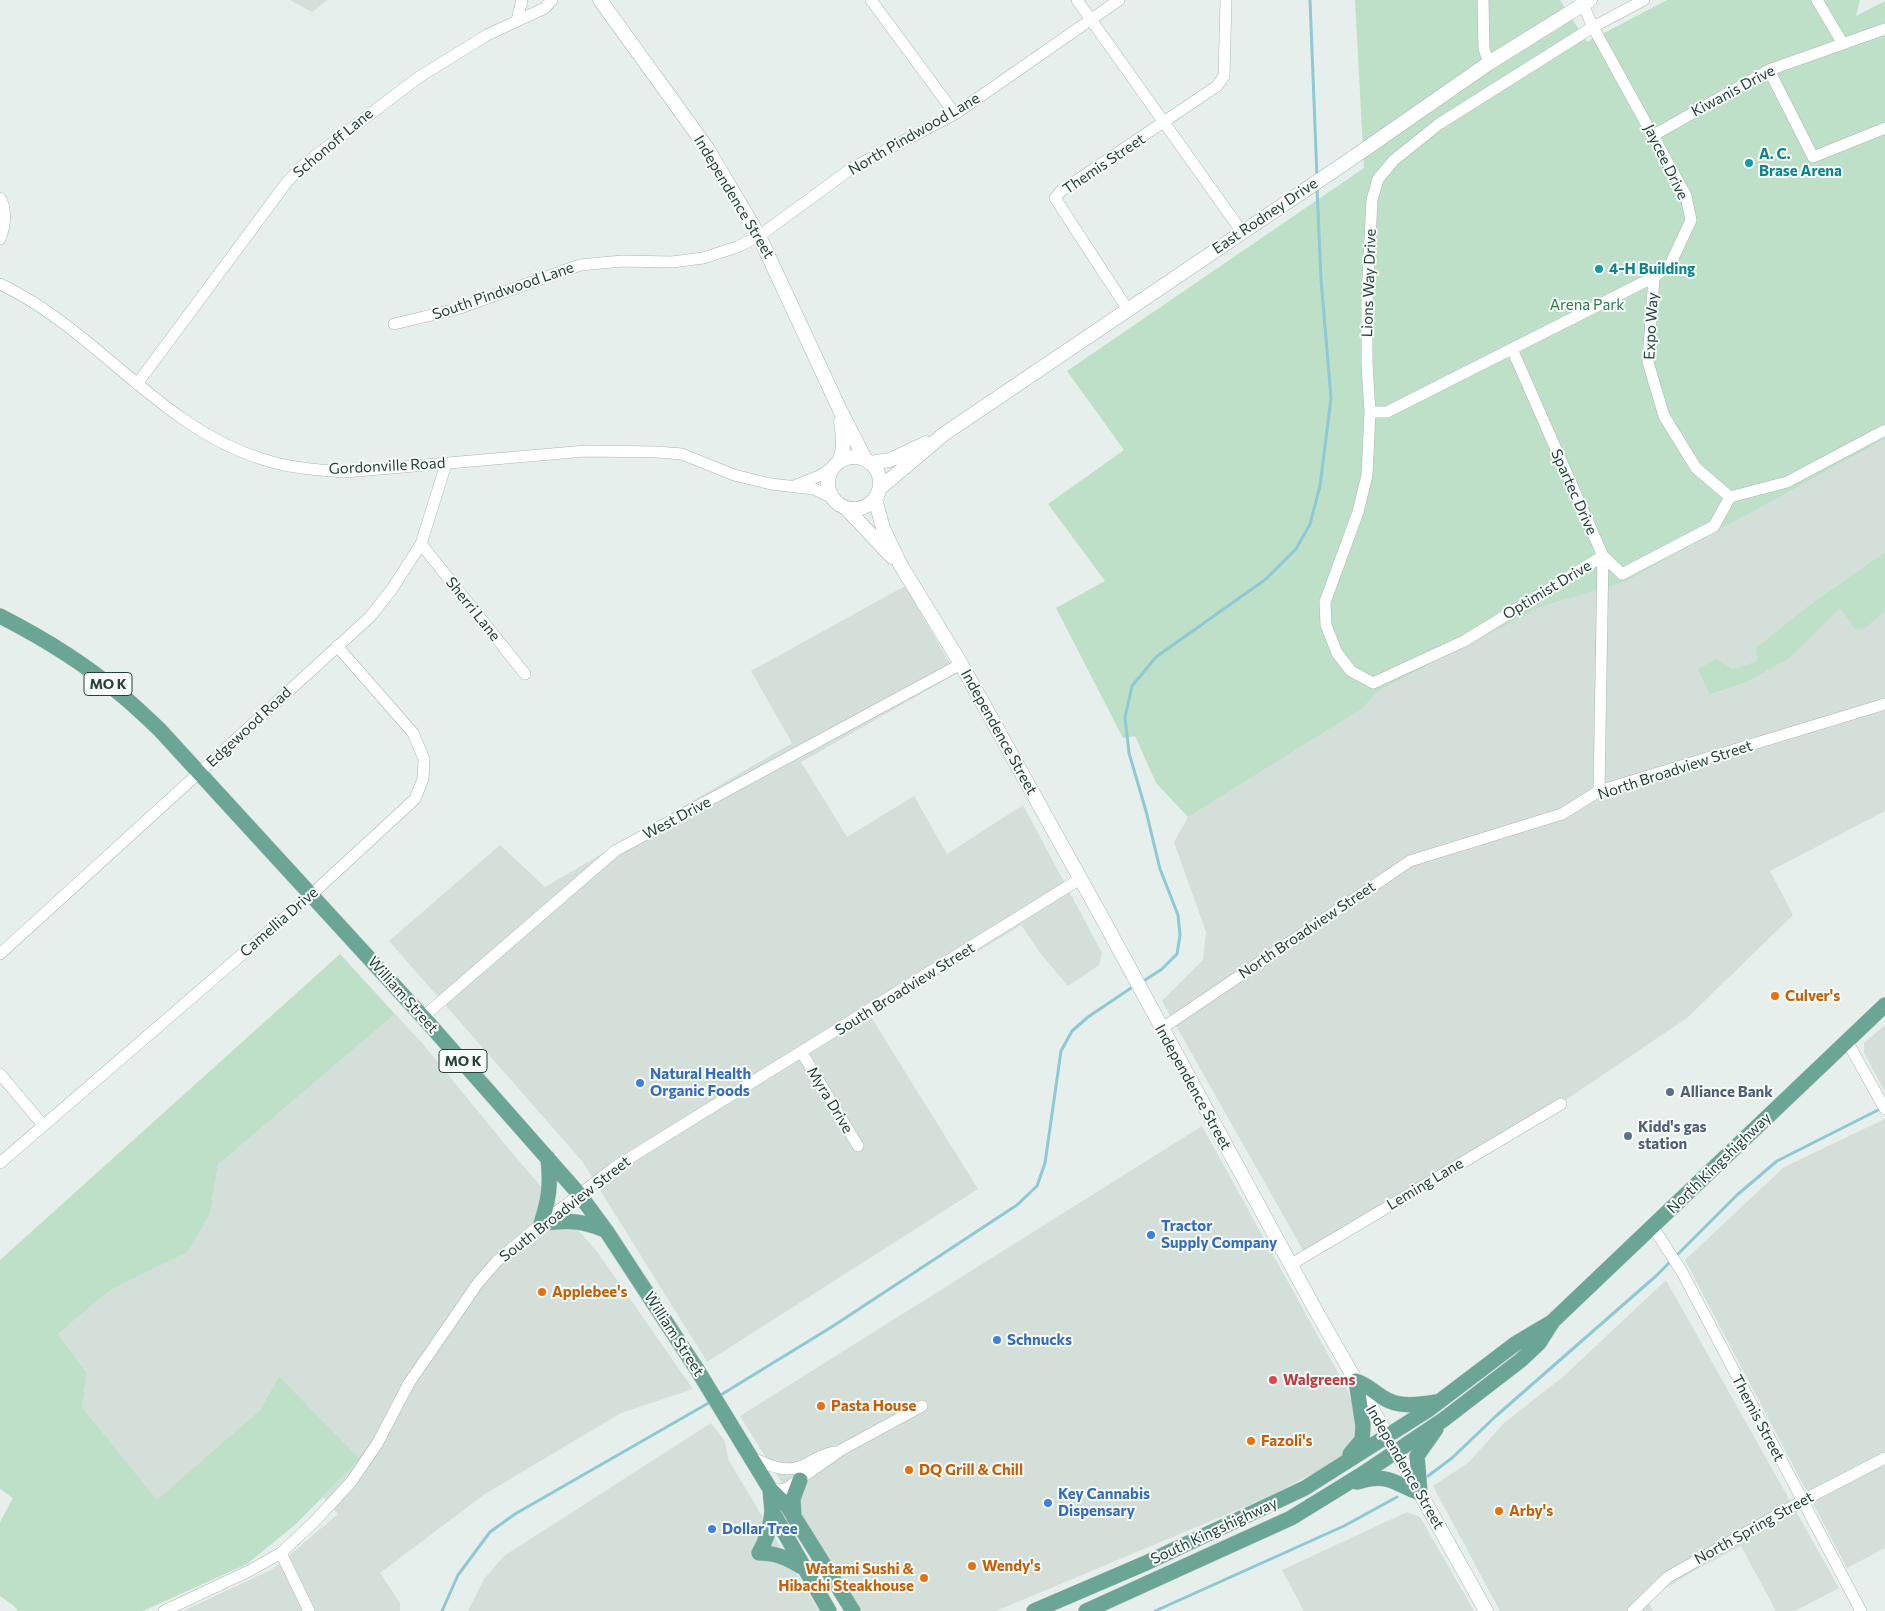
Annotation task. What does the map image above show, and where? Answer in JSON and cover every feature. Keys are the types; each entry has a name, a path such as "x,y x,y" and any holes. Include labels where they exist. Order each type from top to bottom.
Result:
{"main road":[{"name":"William Street","path":"0,616 46,642 119,692 159,729 201,772 312,894 580,1194 698,1371 770,1489 788,1507 853,1611"},
{"name":"North Kingshighway","path":"1387,1436 1437,1402 1515,1344 1553,1321 1885,1005"},
{"path":"548,1158 550,1181 541,1224 564,1221 587,1223 605,1230"},
{"name":"North Kingshighway","path":"1396,1452 1443,1420 1521,1360 1538,1343 1553,1321"},
{"path":"1356,1381 1368,1385 1383,1398 1394,1403 1416,1405 1437,1402"},
{"path":"1337,1469 1362,1440 1362,1408 1356,1381"},
{"path":"1346,1485 1385,1478 1392,1479 1420,1493 1417,1456 1443,1420"},
{"name":"South Kingshighway","path":"1034,1611 1146,1563 1306,1488 1387,1436"},
{"name":"South Kingshighway","path":"1086,1611 1291,1518 1396,1452"},
{"path":"794,1518 793,1499 800,1480"},
{"name":"William Street","path":"770,1489 772,1511 829,1611"},
{"path":"772,1511 771,1527 759,1553 772,1553 787,1557 803,1568"}],"street":[{"path":"517,20 522,0"},
{"name":"Schonoff Lane","path":"137,384 288,182 302,166 419,77 487,35 545,8 552,0"},
{"name":"Independence Street","path":"600,0 710,153 759,236 840,410 867,461"},
{"path":"871,0 955,114"},
{"path":"1076,0 1242,232"},
{"name":"North Pindwood Lane","path":"759,236 852,168 955,114 1119,0"},
{"path":"1165,122 1217,86 1224,76 1226,0"},
{"path":"1483,0 1484,49 1488,63"},
{"name":"Lions Way Drive","path":"1373,683 1351,671 1337,653 1326,625 1325,602 1358,512 1366,475 1370,412 1368,298 1372,200 1378,179 1394,160 1439,124 1593,27 1644,0"},
{"path":"1818,0 1843,44"},
{"name":"East Rodney Drive","path":"867,461 890,460 942,435 1348,161 1488,63 1584,2"},
{"name":"Jaycee Drive","path":"1370,412 1387,412 1654,277 1670,265 1690,220 1686,196 1593,27 1584,2"},
{"name":"Kiwanis Drive","path":"1654,135 1769,70 1885,29"},
{"path":"1769,70 1813,157 1885,128"},
{"name":"Themis Street","path":"1128,310 1054,198 1061,191 1165,122"},
{"path":"0,198 3,203 4,218 0,239"},
{"name":"South Pindwood Lane","path":"394,324 457,309 580,265 622,261 672,262 703,258 737,247 759,236"},
{"name":"Expo Way","path":"1654,277 1648,362 1664,416 1696,468 1730,498"},
{"name":"Gordonville Road","path":"0,284 34,302 62,321 137,384 204,433 262,459 312,469 345,472 586,451 657,452 682,454 734,475 772,484 814,489 833,498"},
{"name":"Spartec Drive","path":"1512,349 1603,556 1599,791"},
{"name":"Independence Street","path":"838,463 842,456 843,440 840,410"},
{"path":"1730,498 1787,482 1885,430"},
{"name":"East Rodney Drive","path":"877,494 942,435"},
{"path":"856,457 867,461 877,471 880,480 877,494 865,507 857,509 841,506 833,498 828,485 829,476 838,463 847,458 856,457"},
{"name":"Gordonville Road","path":"794,486 819,476 838,463"},
{"name":"Edgewood Road","path":"0,954 370,617 392,589 421,544 446,464"},
{"name":"Independence Street","path":"877,494 883,528 900,564 961,664 1290,1265 1486,1611"},
{"name":"Optimist Drive","path":"1373,683 1464,640 1603,556 1622,574 1714,526 1730,498"},
{"name":"Independence Street","path":"846,508 900,564"},
{"name":"Sherri Lane","path":"421,544 525,674"},
{"name":"Camellia Drive","path":"0,1163 312,894 415,799 422,780 424,759 413,734 337,646"},
{"name":"West Drive","path":"423,1017 615,852 961,664"},
{"name":"North Broadview Street","path":"1162,1029 1410,861 1562,814 1599,791 1885,704"},
{"name":"South Broadview Street","path":"164,1611 251,1570 281,1553 315,1522 351,1482 377,1444 409,1383 478,1283 498,1261 541,1224 615,1167 802,1053 1080,879"},
{"path":"1847,1040 1885,1109"},
{"name":"Myra Drive","path":"802,1053 858,1146"},
{"path":"0,1074 43,1124"},
{"name":"Leming Lane","path":"1290,1265 1561,1104"},
{"name":"Themis Street","path":"1653,1227 1682,1272 1861,1611"},
{"path":"770,1489 780,1490 787,1488 841,1450 922,1406"},
{"path":"751,1457 771,1466 787,1470 803,1466 821,1456 841,1450"},
{"name":"North Spring Street","path":"1633,1611 1668,1577 1802,1501 1885,1458"},
{"path":"281,1553 309,1611"}],"shaded area":[{"path":"290,0 328,0 312,12"},
{"path":"1885,439 1885,552 1812,603 1757,661 1732,669 1699,669 1711,695 1747,682 1790,658 1840,607 1864,629 1885,612 1885,811 1770,871 1793,915 1687,1018 1567,1099 1304,1252 1162,1001 1203,960 1206,932 1174,842 1188,817 1362,709 1378,691 1541,607 1625,582"},
{"path":"905,586 956,674 801,762 847,837 914,796 947,854 1023,805 1102,953 1099,965 1068,986 1041,954 1021,925 871,1017 978,1189 707,1362 582,1161 389,941 500,845 545,887 792,743 751,671"},
{"path":"395,1014 423,1044 508,1148 598,1253 693,1389 621,1413 485,1494 380,1573 400,1603 400,1611 183,1611 273,1569 338,1514 323,1497 360,1459 279,1376 260,1410 157,1501 82,1407 87,1373 58,1334 109,1291 188,1252 210,1214 218,1165"},
{"path":"1885,1025 1885,1092 1864,1053 1864,1043"},
{"path":"1885,1119 1885,1548 1847,1568 1685,1260 1784,1167"},
{"path":"1202,1126 1346,1387 1359,1421 1354,1445 1335,1462 1268,1497 996,1611 862,1611 740,1416"},
{"path":"1666,1280 1839,1588 1795,1611 1776,1611 1741,1546 1695,1570 1658,1593 1649,1603 1653,1611 1500,1611 1433,1486 1468,1463 1504,1423 1564,1376"},
{"path":"711,1423 725,1441 728,1459 819,1611 468,1611 484,1579 504,1556"},
{"path":"1407,1512 1420,1517 1474,1611 1304,1611 1282,1570"}],"green space":[{"name":"Arena Park","path":"1355,0 1560,0 1587,42 1667,0 1860,0 1856,16 1885,1 1885,439 1625,582 1541,607 1378,691 1362,709 1188,817 1156,783 1135,736 1123,738 1056,608 1105,581 1048,504 1124,450 1067,371 1364,168"},
{"path":"1885,552 1885,612 1864,629 1856,630 1840,608 1790,658 1747,682 1710,695 1698,669 1716,659 1732,669 1757,661 1756,648 1812,603"},
{"path":"340,954 395,1014 218,1165 210,1214 188,1252 109,1291 58,1334 87,1373 82,1407 157,1500 260,1410 279,1376 360,1459 296,1524 247,1564 143,1611 18,1611 0,1596 0,1522 13,1498 0,1489 0,1260"}],"waterway":[{"path":"1310,0 1317,177"},
{"path":"1142,982 1162,969 1177,954 1180,935 1178,915 1160,869 1129,753 1125,717 1132,686 1156,657 1266,579 1296,549 1310,524 1320,486 1331,398 1321,279 1317,188"},
{"path":"719,1396 830,1328 1017,1205 1037,1186 1045,1163 1061,1051 1072,1031 1088,1017 1134,986"},
{"path":"1428,1476 1452,1458 1496,1416 1656,1276 1737,1195 1777,1161 1882,1108"},
{"path":"442,1611 458,1575 490,1532 515,1514 712,1401"},
{"path":"1155,1611 1344,1526 1397,1497"}],"place":[{"name":"A. C. Brase Arena","path":"1749,163"},
{"name":"4-H Building","path":"1599,269"},
{"name":"Culver's","path":"1775,996"},
{"name":"Natural Health Organic Foods","path":"640,1083"},
{"name":"Alliance Bank","path":"1670,1092"},
{"name":"Kidd's gas station","path":"1628,1136"},
{"name":"Tractor Supply Company","path":"1151,1235"},
{"name":"Applebee's","path":"542,1292"},
{"name":"Schnucks","path":"997,1340"},
{"name":"Walgreens","path":"1273,1380"},
{"name":"Pasta House","path":"821,1406"},
{"name":"Fazoli's","path":"1251,1441"},
{"name":"DQ Grill & Chill","path":"909,1470"},
{"name":"Key Cannabis Dispensary","path":"1048,1503"},
{"name":"Arby's","path":"1499,1511"},
{"name":"Dollar Tree","path":"712,1529"},
{"name":"Wendy's","path":"972,1566"},
{"name":"Watami Sushi & Hibachi Steakhouse","path":"924,1578"}]}
